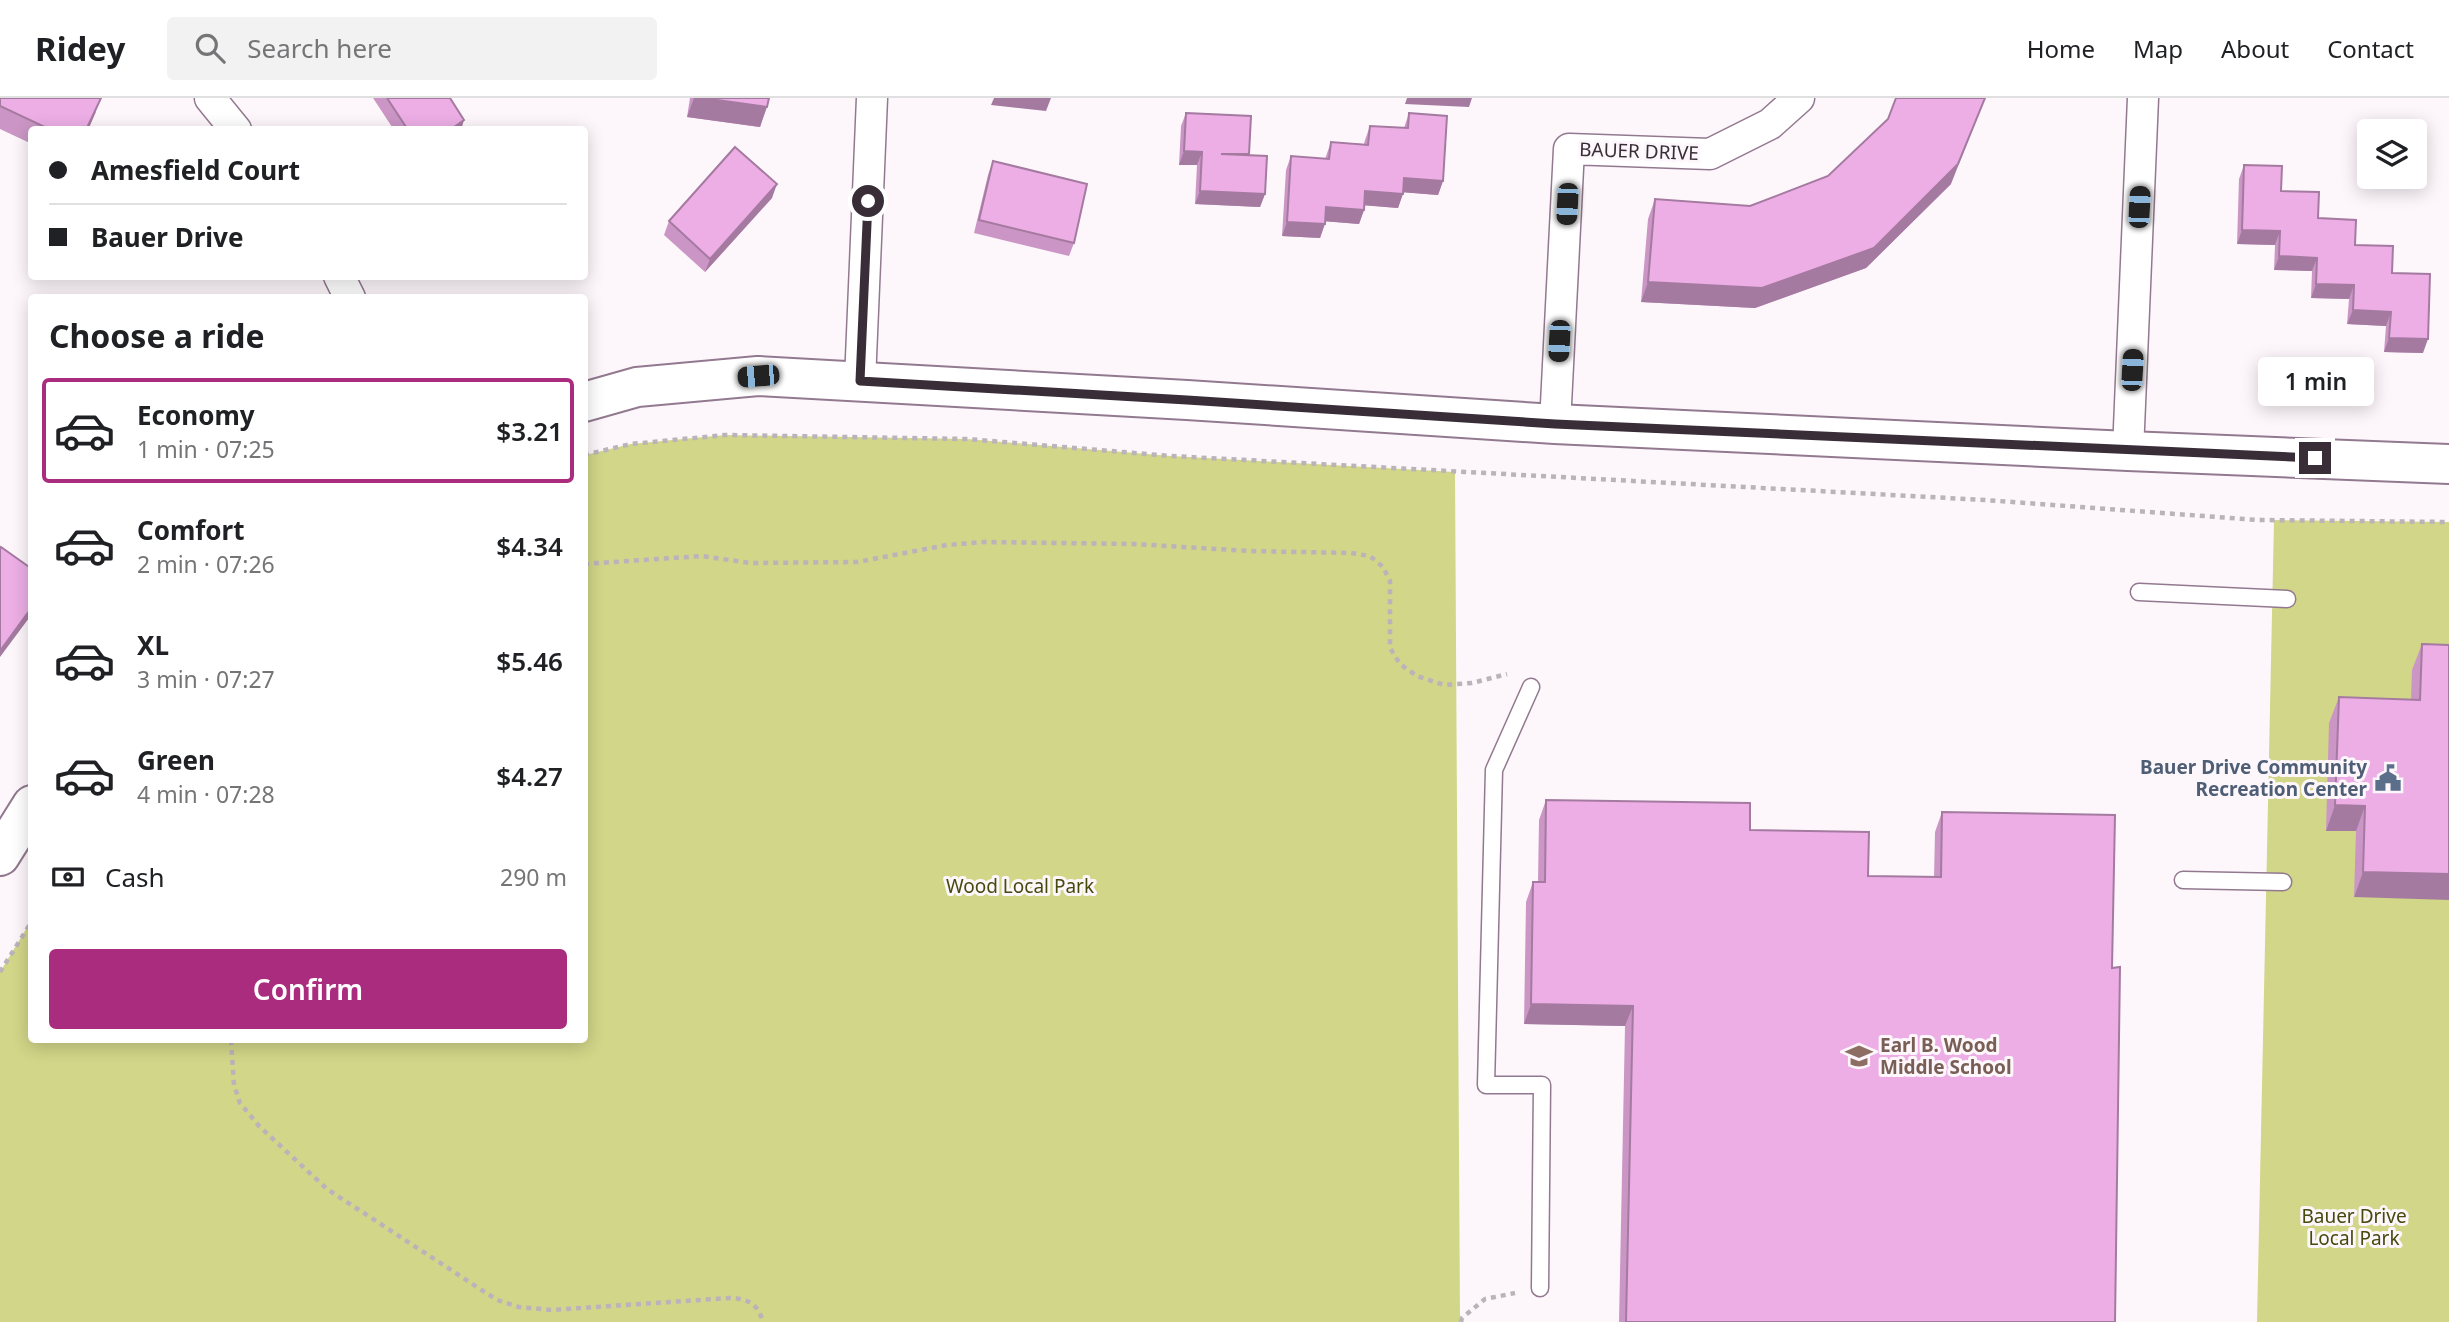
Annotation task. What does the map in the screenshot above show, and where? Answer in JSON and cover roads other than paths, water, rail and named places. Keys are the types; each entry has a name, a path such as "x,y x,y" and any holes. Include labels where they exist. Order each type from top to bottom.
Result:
{"street":[{"path":"210,98 233,126"},
{"path":"860,381 872,98"},
{"name":"BAUER DRIVE","path":"1555,424 1569,149 1710,153 1770,124 1799,98"},
{"path":"2128,452 2143,98"},
{"path":"588,401 637,387 758,376 1555,424 2128,452 2449,464"},
{"path":"0,856 28,811"}],"lane":[{"path":"2139,592 2287,599"},
{"path":"1531,687 1494,770 1486,1086 1542,1085 1540,1288"},
{"path":"2183,880 2283,882"}],"place":[{"name":"Bauer Drive Community Recreation Center","path":"2388,778"},
{"name":"Earl B. Wood Middle School","path":"1859,1056"}],"park label":[{"name":"Wood Local Park","path":"1020,886"},
{"name":"Bauer Drive Local Park","path":"2354,1227"}]}
